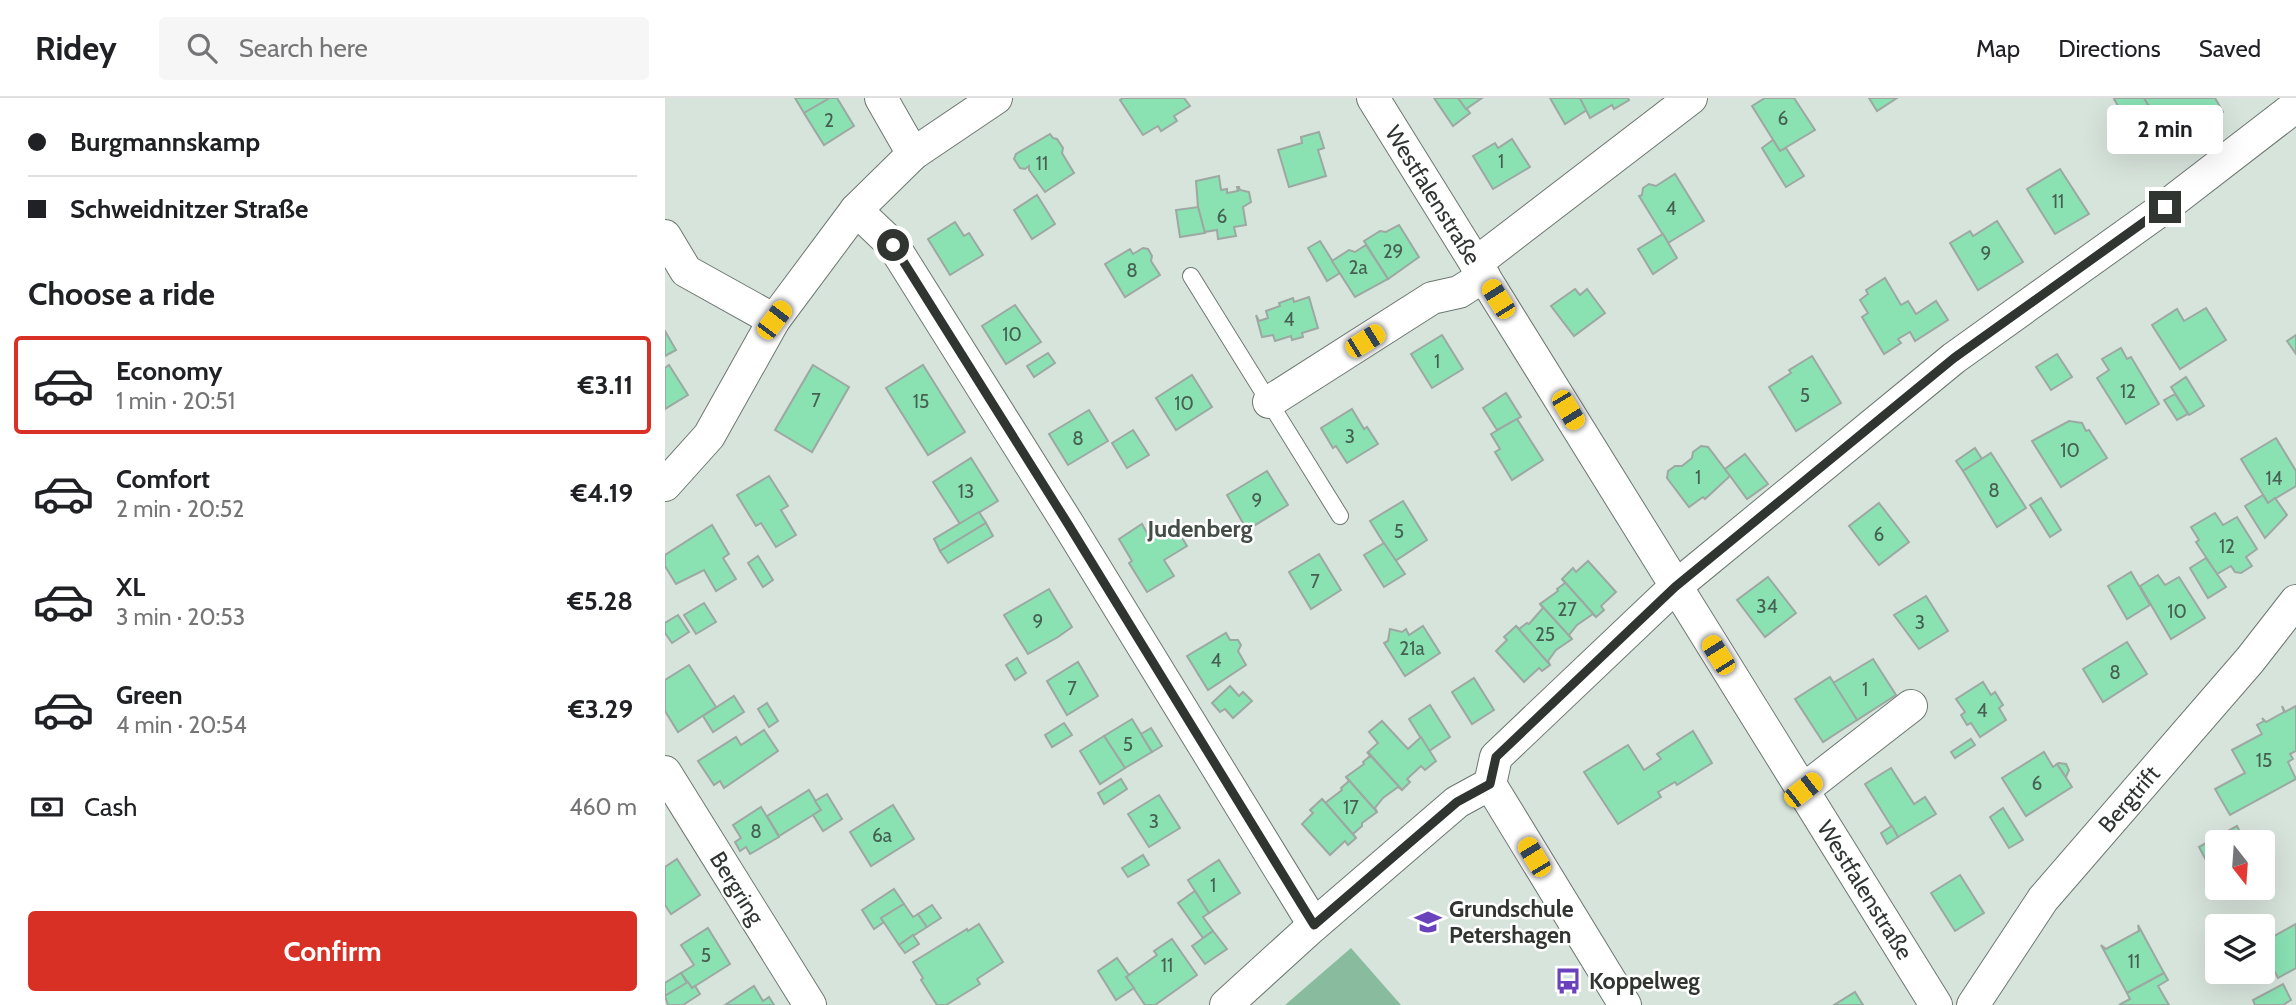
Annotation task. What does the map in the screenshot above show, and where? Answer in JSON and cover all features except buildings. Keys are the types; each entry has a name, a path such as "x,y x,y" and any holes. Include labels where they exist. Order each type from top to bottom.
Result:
{"street":[{"path":"881,98 912,154"},
{"path":"665,485 709,436 774,320 856,210 912,154 996,98"},
{"name":"Westfalenstraße","path":"1373,98 1936,1005"},
{"path":"1269,402 1432,298 1459,292 1480,270 1691,98"},
{"path":"1625,1005 1490,784 1496,757 1675,587 1954,358 2165,207 2296,106"},
{"path":"856,210 893,245 1314,925"},
{"path":"665,236 686,271 774,320"},
{"name":"Bergtrift","path":"1973,1005 2043,900 2294,610"},
{"path":"1803,790 1911,706"},
{"name":"Bergring","path":"665,772 810,1005"},
{"path":"1226,1005 1457,802 1490,784"}],"lane":[{"path":"1191,276 1340,516"}],"green space":[{"path":"1351,948 1401,1005 1285,1005"}],"place":[{"name":"Grundschule Petershagen","path":"1428,922"},
{"name":"Koppelweg","path":"1568,981"}],"district":[{"name":"Judenberg","path":"1200,529"}],"route":[{"path":"893,245 1314,925 1457,802 1490,784 1496,757 1675,587 1954,358 2165,207"}]}
